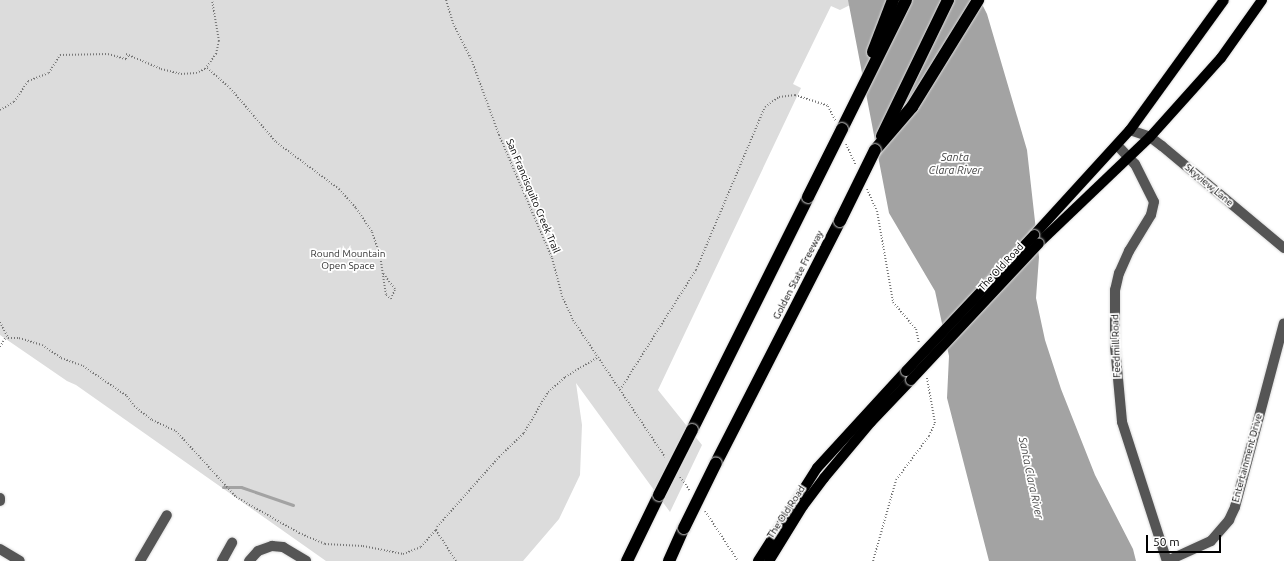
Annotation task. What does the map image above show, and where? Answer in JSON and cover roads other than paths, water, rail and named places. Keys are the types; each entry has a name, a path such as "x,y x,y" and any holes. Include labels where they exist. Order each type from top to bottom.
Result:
{"highway":[{"path":"842,129 893,0"},
{"path":"627,561 906,0"},
{"name":"Golden State Freeway","path":"668,561 716,463 875,150 948,0"},
{"path":"875,150 912,107 978,0"}],"main road":[{"name":"The Old Road","path":"758,561 817,468 908,376 1037,239 1130,130 1224,0"},
{"name":"The Old Road","path":"1037,239 1150,137 1221,58 1262,0"},
{"name":"The Old Road","path":"770,561 803,506 824,478 908,376"}],"street":[{"name":"Skyview Lane","path":"1130,130 1150,137 1284,248"},
{"name":"Feedmill Road","path":"1117,145 1135,164 1154,202 1152,215 1119,272 1116,290 1115,346 1120,405 1126,438 1168,561"},
{"name":"Entertainment Drive","path":"1168,561 1211,541 1228,520 1235,507 1284,323"},
{"path":"140,561 167,515"},
{"path":"222,561 232,543"},
{"path":"249,561 258,551 272,546 283,547 306,561"},
{"path":"0,549 20,561"}],"water":[{"name":"Santa Clara River","path":"848,0 980,0 987,14 1027,150 1039,257 1036,298 1045,340 1061,389 1095,475 1133,549 1136,561 989,561 947,398 949,356 935,291 889,213"}],"waterway":[{"path":"223,487 241,487 293,505"}],"park label":[{"name":"Round Mountain Open Space","path":"348,258"}]}
